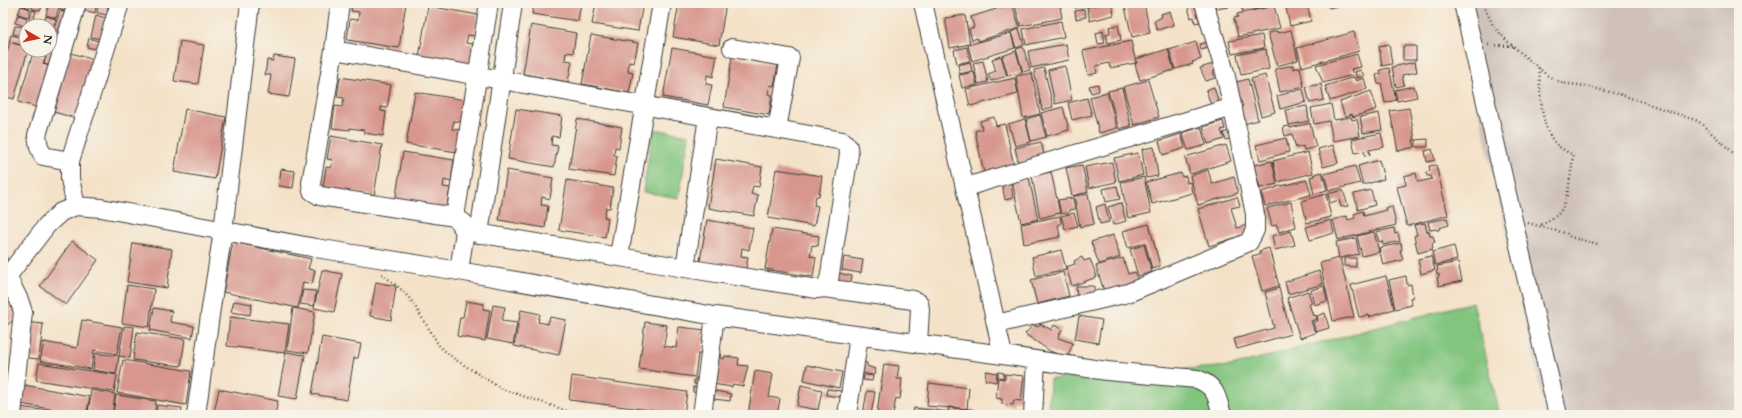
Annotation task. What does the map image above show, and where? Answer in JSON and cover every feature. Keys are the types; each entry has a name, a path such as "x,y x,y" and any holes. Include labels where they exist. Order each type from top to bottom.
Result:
{"street":[{"path":"70,161 44,156 39,147 37,135 77,3"},
{"path":"76,206 70,179 70,161 120,3"},
{"path":"196,415 223,232 250,3"},
{"path":"340,3 334,50 311,183 312,191 320,196 466,227 685,268 816,289 824,288 913,300 919,303 920,309 918,344"},
{"path":"459,271 466,227 478,75 489,3"},
{"path":"466,227 502,79 514,3"},
{"path":"619,256 662,3"},
{"path":"924,3 1003,355"},
{"path":"996,324 1128,293 1249,242 1255,230 1255,214 1225,72 1204,3"},
{"path":"1463,3 1558,415"},
{"path":"732,48 790,58 777,129"},
{"path":"334,50 843,140 848,147 850,154 829,280 824,288"},
{"path":"966,187 1233,107"},
{"path":"685,268 708,117"},
{"path":"12,415 22,312 19,300 5,279 47,225 61,212 76,206 101,208 223,232 459,271 715,316 1003,355 1107,371 1197,379 1208,383 1216,394 1222,415"},
{"path":"702,415 715,316"},
{"path":"847,415 859,336"},
{"path":"1033,415 1036,360"}],"path":[{"path":"1480,3 1483,5 1493,24 1513,46 1548,76 1562,83 1586,86 1622,95 1698,121 1739,158"},
{"path":"1473,47 1486,45 1513,46"},
{"path":"1539,68 1542,106 1547,132 1558,146 1573,155 1562,209 1558,214 1540,226"},
{"path":"1512,219 1568,234 1570,237 1598,244"},
{"path":"381,273 403,291 413,303 440,347 456,360 502,389 580,415"}],"shaded area":[{"path":"1455,3 1739,3 1739,415 1546,415"}],"green space":[{"path":"653,129 689,135 679,198 643,192"},
{"path":"1473,302 1500,415 1048,415 1050,379 1231,366"}],"building":[{"path":"21,3 32,3 30,8 21,5"},
{"path":"34,3 42,3 41,10 32,9"},
{"path":"49,3 60,3 56,18 46,15"},
{"path":"62,3 72,3 69,12 60,10"},
{"path":"84,3 96,6 95,13 83,10"},
{"path":"352,3 406,3 399,48 347,40 350,19 358,20 359,12 351,11"},
{"path":"462,3 480,3 479,7"},
{"path":"534,3 581,3 578,21 532,14"},
{"path":"596,3 643,3 638,31 592,24"},
{"path":"679,3 726,3 719,45 673,37"},
{"path":"1014,3 1061,3 1062,7 1060,7 1062,18 1021,26"},
{"path":"1074,3 1079,3 1080,7 1075,8"},
{"path":"1082,3 1098,3 1098,4 1083,7"},
{"path":"1112,3 1114,15 1090,21 1087,7"},
{"path":"1124,3 1144,3 1150,33 1132,37"},
{"path":"1187,3 1200,3 1203,14 1198,16 1200,22 1195,23 1194,17 1191,18"},
{"path":"1215,3 1228,3 1229,7 1216,9"},
{"path":"1241,3 1282,3 1282,4 1243,12"},
{"path":"1285,3 1307,3 1311,21 1290,26"},
{"path":"1327,3 1348,3 1348,4 1329,8"},
{"path":"1390,3 1403,3 1403,6 1391,6"},
{"path":"98,4 108,6 107,15 97,13"},
{"path":"1012,4 1020,28 978,41 977,38 972,40 969,29 974,27 971,17"},
{"path":"21,6 30,9 28,17 18,14"},
{"path":"428,6 478,15 475,36 468,35 466,43 473,44 470,66 419,57"},
{"path":"1274,6 1280,28 1238,37 1234,18 1238,17 1237,14"},
{"path":"1084,9 1086,17 1076,19 1075,11"},
{"path":"32,10 36,11 34,18 30,18"},
{"path":"60,11 69,13 63,32 58,30 58,18"},
{"path":"1170,11 1174,25 1157,30 1154,21 1162,17 1161,14"},
{"path":"18,15 27,18 18,18 18,24 15,23"},
{"path":"96,15 106,18 101,39 91,37"},
{"path":"965,15 970,44 950,48 945,18"},
{"path":"1061,21 1064,37 1026,45 1023,29"},
{"path":"531,25 576,33 573,53 566,52 565,60 572,61 568,82 523,74"},
{"path":"1118,25 1121,40 1108,43 1106,34 1110,33 1109,27"},
{"path":"15,26 18,26 18,35 13,34"},
{"path":"1019,29 1024,45 1016,48 1011,32"},
{"path":"1291,30 1298,60 1277,66 1268,33 1277,31 1278,33"},
{"path":"1103,31 1105,43 1098,44 1096,33"},
{"path":"58,32 63,34 58,52"},
{"path":"1354,32 1359,51 1302,67 1297,48"},
{"path":"1011,33 1015,48 972,61 968,45"},
{"path":"11,35 18,37 18,44 9,42"},
{"path":"591,35 638,43 634,63 629,62 628,72 633,73 629,93 582,84"},
{"path":"1262,35 1264,48 1232,54 1229,41"},
{"path":"89,38 98,41 96,49 87,47"},
{"path":"180,41 204,45 198,84 174,81"},
{"path":"1131,41 1136,63 1110,68 1109,63 1096,66 1097,73 1088,75 1083,51"},
{"path":"1211,41 1212,47 1201,50 1200,44"},
{"path":"10,42 18,44 18,58 26,58 14,99 3,96 3,65"},
{"path":"1196,42 1201,59 1192,62 1193,64 1175,69 1169,50"},
{"path":"1066,44 1069,60 1031,68 1028,51"},
{"path":"1389,44 1392,64 1382,66 1379,46"},
{"path":"1403,46 1416,46 1416,60 1403,60"},
{"path":"967,47 970,61 957,64 954,50"},
{"path":"1023,47 1030,70 1023,72 1016,49"},
{"path":"672,48 717,56 713,77 707,75 706,84 712,85 708,105 663,97"},
{"path":"1168,49 1174,70 1140,80 1135,64 1137,63 1136,59"},
{"path":"1266,49 1269,69 1241,75 1237,55"},
{"path":"1016,51 1022,72 1008,76 1002,56"},
{"path":"71,53 95,60 78,119 54,112"},
{"path":"1357,54 1361,67 1351,69 1353,75 1323,83 1316,65"},
{"path":"274,56 295,59 289,97 268,94 271,75 265,75 267,60 273,61"},
{"path":"1001,56 1007,76 991,81 988,74 996,71 992,59"},
{"path":"732,57 778,65 774,86 770,85 768,94 772,95 769,115 724,107"},
{"path":"31,58 46,58 43,64 55,68 43,109 18,102"},
{"path":"46,58 56,58 54,67 44,64"},
{"path":"983,61 988,82 978,84 973,63"},
{"path":"970,62 972,71 960,74 958,65"},
{"path":"1415,62 1417,72 1402,75 1404,85 1396,87 1392,67"},
{"path":"1213,64 1216,71 1213,72 1215,78 1206,81 1200,68"},
{"path":"1293,65 1293,69 1300,67 1304,87 1280,92 1275,69"},
{"path":"1065,66 1072,100 1055,104 1048,70"},
{"path":"1044,68 1053,107 1042,110 1034,70"},
{"path":"1389,68 1396,100 1385,103 1381,83 1378,84 1376,75 1381,74 1380,70"},
{"path":"1361,70 1364,76 1357,78 1355,72"},
{"path":"974,72 977,85 962,88 959,75"},
{"path":"1032,73 1040,114 1023,118 1016,76"},
{"path":"1265,75 1275,112 1261,116 1251,79"},
{"path":"340,77 391,85 387,108 381,107 381,111 386,112 383,136 364,133 364,130 332,128 335,106 342,107 344,98 337,97"},
{"path":"1354,77 1356,81 1364,78 1367,89 1330,101 1325,86"},
{"path":"1015,78 1018,94 970,106 966,89"},
{"path":"1248,79 1258,120 1244,124 1233,83"},
{"path":"1148,80 1159,117 1134,125 1123,87"},
{"path":"1098,84 1099,91 1091,93 1089,86"},
{"path":"1321,84 1324,100 1310,103 1306,87"},
{"path":"1414,86 1417,97 1397,101 1395,90"},
{"path":"1214,87 1219,103 1211,105 1206,90"},
{"path":"1122,88 1131,126 1119,129 1108,91"},
{"path":"1303,89 1306,102 1280,109 1277,96"},
{"path":"1371,91 1377,109 1353,117 1352,114 1345,117 1340,102"},
{"path":"415,92 465,100 462,122 454,121 452,129 461,130 457,152 406,144"},
{"path":"1107,92 1117,128 1099,133 1090,97"},
{"path":"1087,98 1092,115 1072,120 1068,103"},
{"path":"1331,104 1334,120 1351,117 1352,120 1357,119 1360,136 1333,141 1329,121 1314,124 1311,108"},
{"path":"1307,106 1309,121 1289,125 1286,110"},
{"path":"1063,107 1069,130 1047,136 1041,113"},
{"path":"1409,108 1415,147 1398,151 1390,111"},
{"path":"185,109 226,117 215,179 174,172"},
{"path":"516,109 562,116 559,137 552,136 551,145 558,146 554,167 508,159"},
{"path":"1379,113 1382,130 1363,133 1360,117"},
{"path":"1040,115 1046,137 1031,141 1026,119"},
{"path":"994,117 996,126 1005,124 1015,171 985,178 975,131 982,129 980,121"},
{"path":"577,119 622,127 619,148 615,147 614,155 617,156 614,176 569,169"},
{"path":"1025,119 1031,142 1015,146 1008,124"},
{"path":"1223,121 1225,129 1221,130 1224,139 1208,144 1203,127"},
{"path":"1310,123 1316,147 1304,150 1303,146 1296,148 1292,134 1285,136 1283,127 1290,126 1290,128"},
{"path":"1201,127 1206,145 1188,150 1182,133"},
{"path":"1232,130 1234,137 1226,140 1223,133"},
{"path":"1381,133 1384,147 1369,150 1370,155 1365,156 1364,151 1355,153 1352,139"},
{"path":"1181,134 1185,148 1163,155 1159,141"},
{"path":"331,136 382,145 374,196 323,187 326,167 331,168 333,160 327,159"},
{"path":"1286,138 1289,152 1260,160 1256,145"},
{"path":"1428,139 1428,147 1416,147 1416,140"},
{"path":"1041,142 1045,158 1019,165 1015,148"},
{"path":"1226,145 1231,161 1190,174 1185,157"},
{"path":"1333,145 1338,163 1323,167 1318,149"},
{"path":"1154,147 1158,176 1146,178 1142,149"},
{"path":"1432,149 1435,160 1427,162 1425,151"},
{"path":"403,152 454,160 451,182 444,180 443,187 450,188 446,211 395,202"},
{"path":"1308,152 1313,173 1278,182 1273,161"},
{"path":"1138,153 1143,175 1119,181 1114,158"},
{"path":"716,159 762,167 759,187 753,186 751,194 758,195 754,216 708,208"},
{"path":"1379,160 1384,179 1363,185 1358,166"},
{"path":"1272,161 1277,184 1260,188 1254,165"},
{"path":"1112,162 1116,182 1089,188 1085,167"},
{"path":"1082,165 1088,192 1072,196 1066,168"},
{"path":"1436,165 1448,215 1407,226 1397,187 1406,185 1404,176 1416,173 1418,182 1432,179 1431,176 1427,176 1426,172 1430,171 1429,166"},
{"path":"1355,166 1360,183 1329,191 1324,174"},
{"path":"281,169 295,171 293,188 279,186"},
{"path":"776,169 822,176 819,196 816,196 814,205 818,206 814,226 768,218"},
{"path":"507,170 553,178 550,199 542,197 541,205 548,206 545,228 499,220"},
{"path":"1208,170 1212,184 1234,177 1238,193 1198,205 1190,176"},
{"path":"1051,172 1060,213 1040,218 1032,176"},
{"path":"1322,172 1327,190 1314,194 1310,177"},
{"path":"1181,173 1182,177 1186,176 1187,183 1190,182 1192,193 1152,204 1146,182"},
{"path":"1144,177 1151,213 1128,218 1121,182"},
{"path":"1029,178 1038,219 1021,223 1012,181"},
{"path":"567,180 613,188 610,208 606,208 604,217 608,218 605,237 559,230"},
{"path":"1307,180 1311,195 1265,206 1261,192"},
{"path":"1011,182 1013,198 1005,200 1002,184"},
{"path":"1117,186 1120,199 1106,202 1103,189"},
{"path":"1343,190 1348,206 1341,207 1339,200 1330,203 1328,194"},
{"path":"1371,190 1375,205 1358,210 1354,194"},
{"path":"1088,194 1094,224 1080,227 1074,196"},
{"path":"1326,194 1331,217 1307,223 1302,201"},
{"path":"1237,197 1240,206 1231,208 1237,228 1247,225 1250,233 1209,246 1198,209"},
{"path":"1073,198 1075,209 1061,214 1058,200"},
{"path":"1291,202 1296,227 1279,232 1277,225 1272,226 1267,208"},
{"path":"1121,203 1126,221 1113,225 1108,207"},
{"path":"1105,204 1109,222 1100,224 1096,207"},
{"path":"1392,206 1396,225 1338,240 1333,220 1347,216 1348,220 1355,218 1354,214 1363,211 1364,216 1386,210 1385,208"},
{"path":"1074,213 1078,226 1065,229 1061,216"},
{"path":"1060,216 1061,224 1058,224 1060,237 1024,244 1021,224"},
{"path":"1447,218 1449,225 1439,228 1439,230 1430,230 1428,222"},
{"path":"707,220 753,228 749,250 742,248 741,256 748,257 745,275 699,267"},
{"path":"1331,220 1334,233 1310,240 1306,227"},
{"path":"1425,223 1427,232 1429,231 1430,236 1433,236 1435,242 1432,243 1433,249 1418,253 1414,236 1417,235 1414,225"},
{"path":"1149,224 1160,266 1152,269 1145,243 1128,248 1123,231"},
{"path":"1394,228 1395,234 1398,233 1400,241 1383,245 1382,241 1379,242 1376,232"},
{"path":"772,229 819,236 818,246 812,245 810,256 816,257 813,277 765,269"},
{"path":"1291,231 1295,245 1275,250 1272,236"},
{"path":"1374,232 1379,252 1362,256 1357,236"},
{"path":"1113,235 1120,257 1099,264 1091,242"},
{"path":"1356,238 1359,254 1340,258 1354,317 1333,321 1320,263 1339,258 1336,242"},
{"path":"72,241 98,260 66,305 40,286"},
{"path":"233,242 311,259 308,269 315,270 312,284 303,282 298,308 223,292"},
{"path":"133,243 172,249 167,288 127,282"},
{"path":"1401,243 1402,250 1400,250 1403,260 1383,265 1379,248"},
{"path":"1144,245 1152,272 1138,276 1130,249"},
{"path":"1454,246 1457,260 1435,265 1432,252"},
{"path":"3,247 9,264 3,266"},
{"path":"1269,248 1279,286 1262,291 1252,256 1260,254 1259,251"},
{"path":"1061,250 1066,269 1036,276 1032,257"},
{"path":"1431,256 1435,270 1421,274 1418,259"},
{"path":"844,257 863,260 861,273 842,270"},
{"path":"1082,257 1084,261 1090,259 1097,277 1072,286 1066,267 1075,264 1074,261"},
{"path":"1123,258 1128,274 1135,272 1138,284 1105,294 1096,266"},
{"path":"1344,258 1356,258 1356,267 1344,266"},
{"path":"1458,262 1462,281 1439,286 1437,278 1439,277 1439,274 1437,275 1436,271 1438,270 1437,266"},
{"path":"322,270 342,274 334,312 314,308"},
{"path":"1319,271 1323,284 1288,294 1285,282"},
{"path":"1063,272 1069,296 1037,304 1031,280"},
{"path":"839,273 852,276 850,286 837,284"},
{"path":"1386,276 1394,309 1369,317 1369,315 1359,317 1351,285"},
{"path":"1406,276 1407,285 1411,284 1413,297 1410,298 1412,305 1395,309 1389,280"},
{"path":"376,282 396,286 391,320 370,316"},
{"path":"127,285 154,289 149,327 122,323"},
{"path":"1076,286 1094,286 1094,298 1077,298"},
{"path":"1324,286 1327,301 1314,305 1311,290"},
{"path":"1279,288 1291,334 1237,349 1234,339 1274,328 1265,292"},
{"path":"303,290 316,291 314,306 300,304"},
{"path":"1308,291 1312,303 1309,304 1313,316 1316,315 1317,319 1311,321 1315,333 1300,338 1287,298"},
{"path":"9,297 22,312 3,329 3,302"},
{"path":"234,301 252,304 250,315 231,312"},
{"path":"466,301 484,304 483,309 490,310 485,341 457,336 460,317 463,317"},
{"path":"493,305 505,307 502,321 517,323 513,344 487,339"},
{"path":"154,308 172,311 170,322 194,326 192,338 150,330"},
{"path":"293,308 315,312 308,353 287,350"},
{"path":"521,310 540,314 538,322 548,324 550,317 566,320 559,355 514,346"},
{"path":"1325,313 1329,328 1316,332 1313,322 1318,321 1317,316"},
{"path":"1079,316 1102,320 1098,343 1075,339"},
{"path":"230,317 289,324 285,353 227,346"},
{"path":"82,320 122,327 117,354 94,350 91,369 40,361 44,342 77,348"},
{"path":"23,322 43,324 39,359 19,357"},
{"path":"645,322 667,325 664,346 676,348 679,327 705,330 702,354 698,354 695,377 639,369"},
{"path":"1040,324 1052,330 1054,325 1062,329 1058,338 1073,343 1067,358 1050,351 1025,334 1033,325 1038,327"},
{"path":"124,326 134,327 130,358 119,356"},
{"path":"137,332 185,339 181,366 133,360"},
{"path":"322,337 361,344 358,358 354,358 347,400 312,394"},
{"path":"717,351 721,351 720,358 724,359 725,356 739,358 738,365 748,366 743,386 733,384 732,387 712,384"},
{"path":"286,352 305,355 297,399 278,396"},
{"path":"95,353 119,356 116,374 93,370"},
{"path":"123,360 191,371 186,405 117,393"},
{"path":"863,362 867,363 867,366 875,369 874,375 861,373"},
{"path":"39,363 117,375 114,392 36,380"},
{"path":"884,364 899,366 897,379 902,379 900,399 896,398 893,415 877,413"},
{"path":"807,365 842,372 839,388 804,380"},
{"path":"755,371 773,374 769,397 780,399 777,415 748,415"},
{"path":"986,371 997,373 996,382 985,380"},
{"path":"998,372 1004,373 1003,378 998,377"},
{"path":"1005,374 1024,376 1021,401 1014,400 1013,405 1002,404 1002,399 996,398 998,378 1005,379"},
{"path":"864,375 873,376 872,381 863,380"},
{"path":"572,376 687,392 684,415 657,415 658,411 569,400"},
{"path":"697,377 703,378 702,385 694,384 694,379"},
{"path":"929,383 969,388 967,409 927,406"},
{"path":"24,385 90,397 86,415 20,404"},
{"path":"801,385 822,390 818,410 797,406"},
{"path":"693,387 702,388 701,394 693,392"},
{"path":"219,389 278,401 275,415 222,415 214,413"},
{"path":"827,389 841,391 840,397 826,395"},
{"path":"91,390 115,394 112,415 88,413"},
{"path":"715,391 731,394 730,401 714,399"},
{"path":"867,391 875,392 871,415 863,415"},
{"path":"116,395 156,401 154,415 113,415"},
{"path":"157,405 182,408 181,415 156,415"},
{"path":"20,407 49,411 49,415 19,415"},
{"path":"949,407 975,410 975,415 913,415 914,408 948,412"}]}
